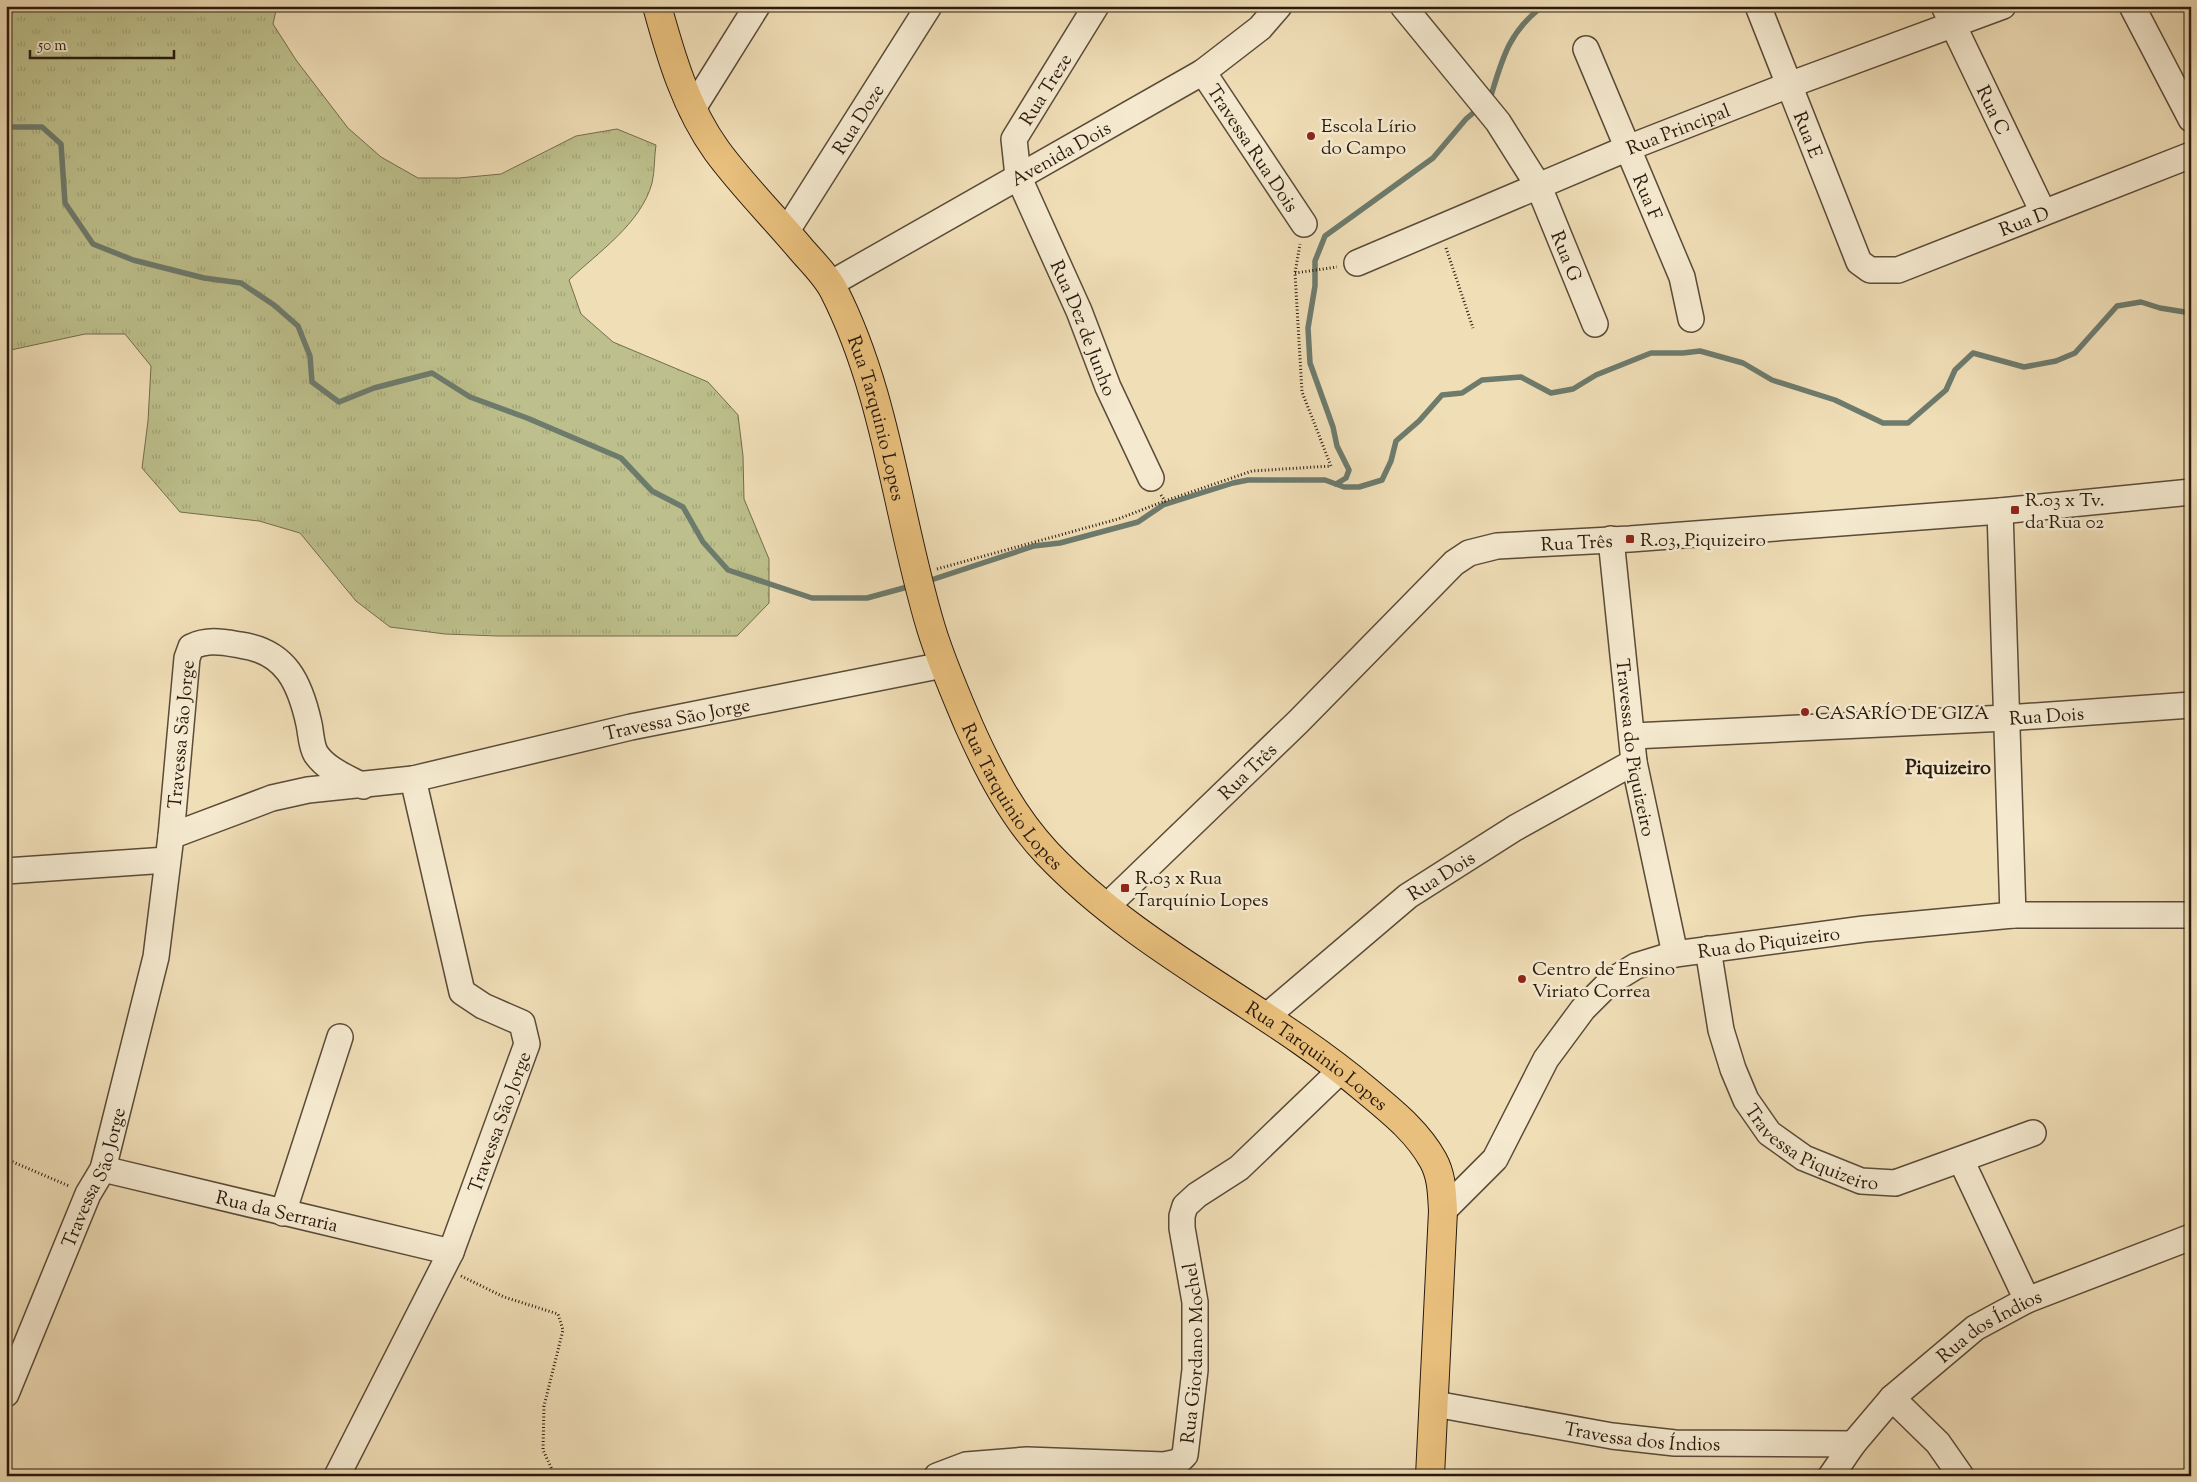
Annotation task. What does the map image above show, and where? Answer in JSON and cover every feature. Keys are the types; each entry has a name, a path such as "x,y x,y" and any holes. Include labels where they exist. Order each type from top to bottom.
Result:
{"main road":[{"name":"Rua Tarquinio Lopes","path":"657,6 667,44 692,110 718,152 830,284 848,321 878,411 919,582 943,665 982,756 1020,821 1048,854 1106,907 1181,963 1267,1016 1341,1070 1406,1124 1422,1143 1434,1162 1441,1181 1443,1211 1430,1476"}],"street":[{"path":"692,110 757,6"},
{"name":"Rua Doze","path":"786,232 929,6"},
{"name":"Rua Treze","path":"1018,176 1014,139 1096,6"},
{"name":"Avenida Dois","path":"830,284 1203,72 1254,33 1279,6"},
{"name":"Rua G","path":"1403,6 1484,106 1539,187 1595,324"},
{"name":"Rua E","path":"1758,6 1858,262"},
{"name":"Rua Principal","path":"1357,263 1628,148 1789,85 1948,16 2003,6"},
{"path":"2132,6 2191,119"},
{"name":"Rua C","path":"1948,16 2043,212"},
{"name":"Rua F","path":"1586,49 1682,277 1691,319"},
{"name":"Travessa Rua Dois","path":"1203,72 1304,224"},
{"name":"Rua D","path":"1858,262 1870,270 1898,270 2191,155"},
{"name":"Rua Dez de Junho","path":"1018,176 1079,311 1108,387 1151,478"},
{"name":"Rua Três","path":"1106,907 1298,722 1454,563 1469,553 1490,547 2000,511 2191,492"},
{"path":"2000,511 2013,915"},
{"name":"Travessa do Piquizeiro","path":"1611,539 1633,736 1634,762 1674,954"},
{"name":"Travessa São Jorge","path":"6,1394 88,1194 103,1169 156,957 171,836 186,658 191,647 203,641 262,650 291,673 300,688 315,752 327,766 363,786"},
{"name":"Travessa São Jorge","path":"171,836 272,798 308,790 363,786 413,779 631,727 943,665"},
{"name":"Rua Dois","path":"1633,736 2006,718 2191,706"},
{"name":"Rua Dois","path":"1267,1016 1408,896 1516,828 1634,762"},
{"name":"Travessa São Jorge","path":"337,1476 447,1260 527,1044 522,1023 483,1006 462,992 413,779"},
{"path":"6,871 167,860"},
{"name":"Rua do Piquizeiro","path":"1443,1211 1495,1159 1546,1059 1583,1009 1610,982 1636,966 1674,954 1708,949 1864,929 2013,915 2191,915"},
{"name":"Travessa Piquizeiro","path":"1708,949 1721,1030 1733,1069 1746,1100 1769,1133 1804,1158 1861,1181 1895,1183 2033,1133"},
{"path":"283,1214 340,1037"},
{"name":"Rua Giordano Mochel","path":"946,1474 966,1465 1027,1460 1164,1465 1178,1462 1186,1455 1195,1370 1195,1302 1182,1228 1182,1216 1186,1206 1197,1195 1239,1168 1341,1070"},
{"path":"1961,1160 2027,1300"},
{"name":"Rua da Serraria","path":"103,1169 283,1214 447,1260"},
{"name":"Rua dos Índios","path":"1831,1476 1853,1444 1892,1398 1975,1328 2027,1300 2191,1237"},
{"path":"1892,1398 1938,1443 1961,1476"},
{"name":"Travessa dos Índios","path":"1435,1404 1603,1434 1675,1443 1853,1444"}],"path":[{"path":"919,582 1118,519 1252,471 1332,466 1302,392 1296,273 1304,224"},
{"path":"1439,229 1473,328"},
{"path":"1296,273 1328,268"},
{"path":"1151,478 1165,501"},
{"path":"6,1158 88,1194"},
{"path":"447,1260 504,1297 558,1314 563,1330 544,1406 543,1450 554,1476"}],"green space":[{"path":"6,6 277,6 273,24 296,60 348,128 381,157 418,178 459,178 501,174 576,136 617,129 656,145 652,183 638,212 617,237 569,280 581,314 613,342 708,382 738,415 743,456 744,499 769,559 769,603 737,636 498,636 445,634 390,627 356,601 300,533 259,521 180,512 142,468 148,421 151,366 125,334 85,334 6,351"}],"waterway":[{"path":"1490,99 1503,59 1514,37 1531,16 1543,6"},
{"path":"1336,484 1346,478 1349,470 1337,446 1333,427 1310,363 1308,328 1315,286 1315,261 1325,236 1433,158 1466,119 1479,108"},
{"path":"6,127 42,127 61,144 65,203 93,244 133,260 204,278 241,283 274,305 298,326 310,356 312,382 339,402 374,388 432,373 470,397 527,418 621,458 652,491 683,507 703,542 728,570 812,598 867,598 911,586"},
{"path":"925,582 1034,546 1060,543 1138,522 1163,505 1233,483 1248,480 1325,480 1344,487 1359,487 1382,480 1391,461 1396,441 1419,421 1442,395 1462,393 1482,380 1521,377 1551,393 1573,389 1596,375 1651,353 1700,351 1743,363 1772,380 1835,400 1883,423 1908,423 1946,390 1955,370 1973,353 2024,367 2056,361 2075,353 2117,306 2141,302 2160,308 2191,313"}],"place":[{"name":"Escola Lírio do Campo","path":"1311,136"},
{"name":"R.03 x Tv. da Rua 02","path":"2015,510"},
{"name":"R.03, Piquizeiro","path":"1630,539"},
{"name":"CASARÍO DE GIZA","path":"1805,712"},
{"name":"R.03 x Rua Tarquínio Lopes","path":"1125,888"},
{"name":"Centro de Ensino Viriato Correa","path":"1522,979"}],"district":[{"name":"Piquizeiro","path":"1948,767"}]}
